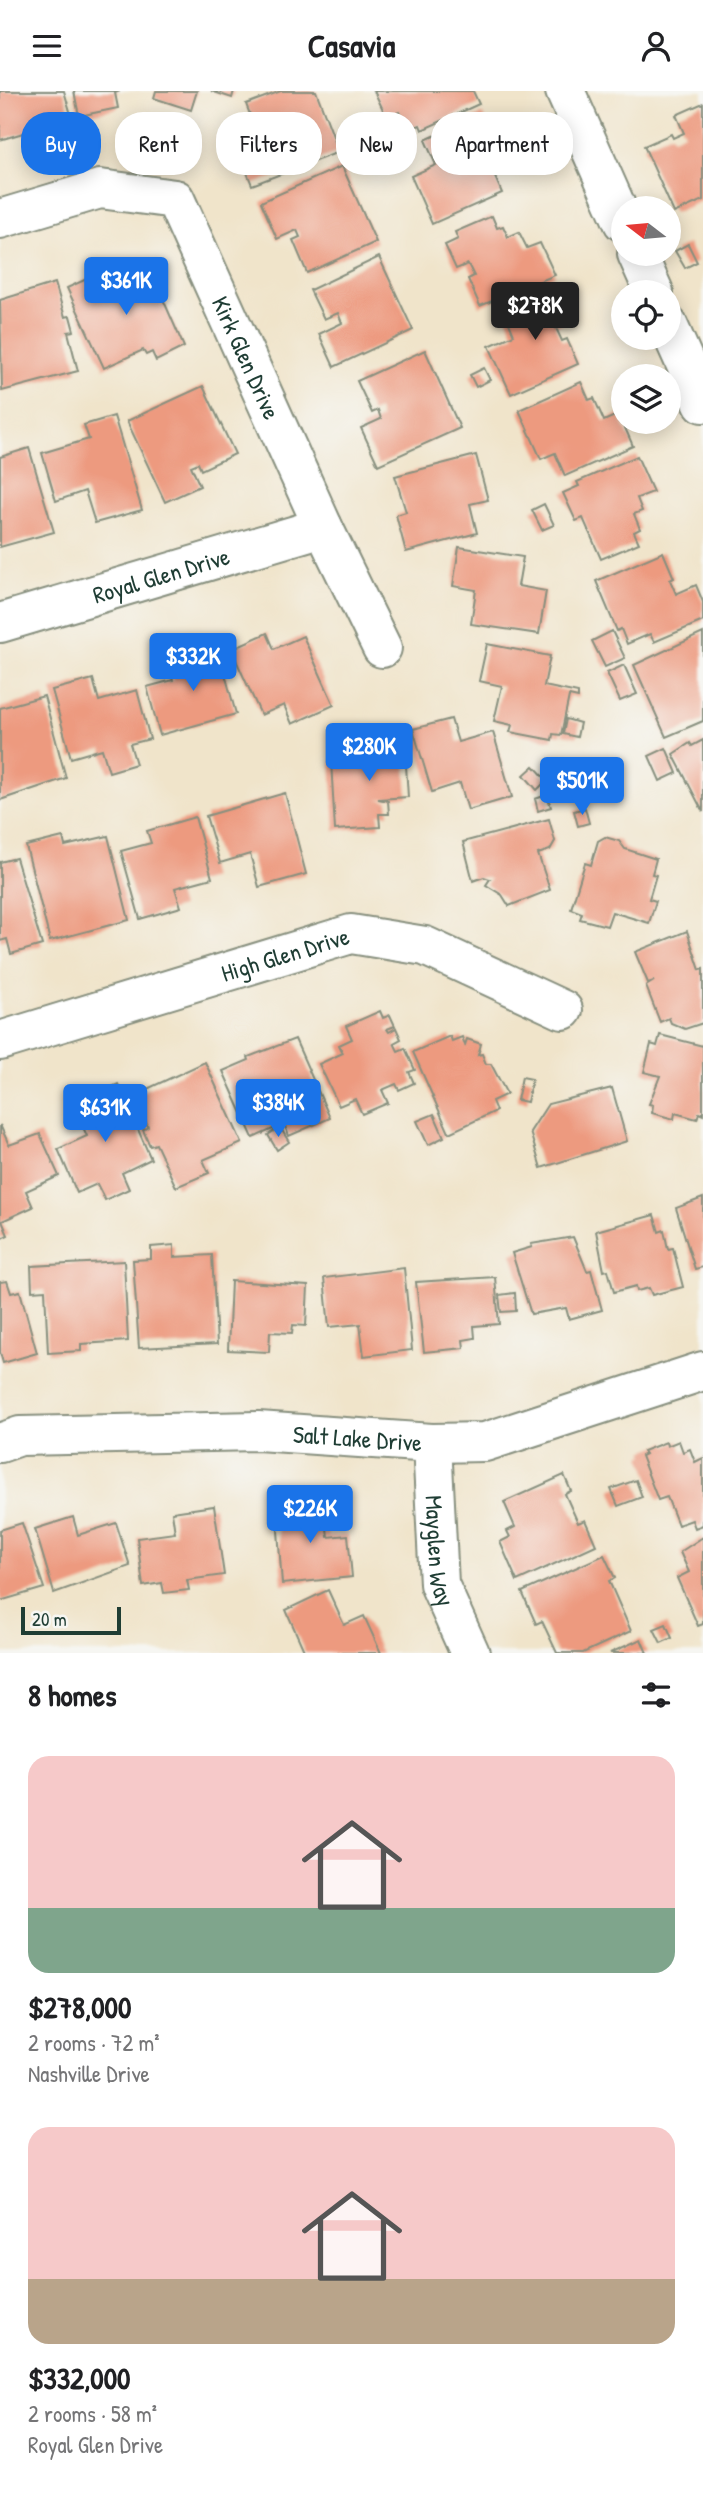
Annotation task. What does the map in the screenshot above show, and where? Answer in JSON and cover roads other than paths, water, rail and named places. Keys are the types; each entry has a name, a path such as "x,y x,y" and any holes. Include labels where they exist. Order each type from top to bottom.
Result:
{"street":[{"path":"565,91 611,196"},
{"name":"Kirk Glen Drive","path":"0,219 100,189 175,199 323,527"},
{"path":"679,350 703,403"},
{"path":"323,527 382,648"},
{"name":"Royal Glen Drive","path":"0,623 323,527"},
{"name":"High Glen Drive","path":"0,1041 351,934 425,946 563,1010"},
{"name":"Salt Lake Drive","path":"0,1443 20,1436 258,1431 432,1443 485,1442 703,1371"},
{"name":"Mayglen Way","path":"432,1443 439,1584 470,1653"}]}
